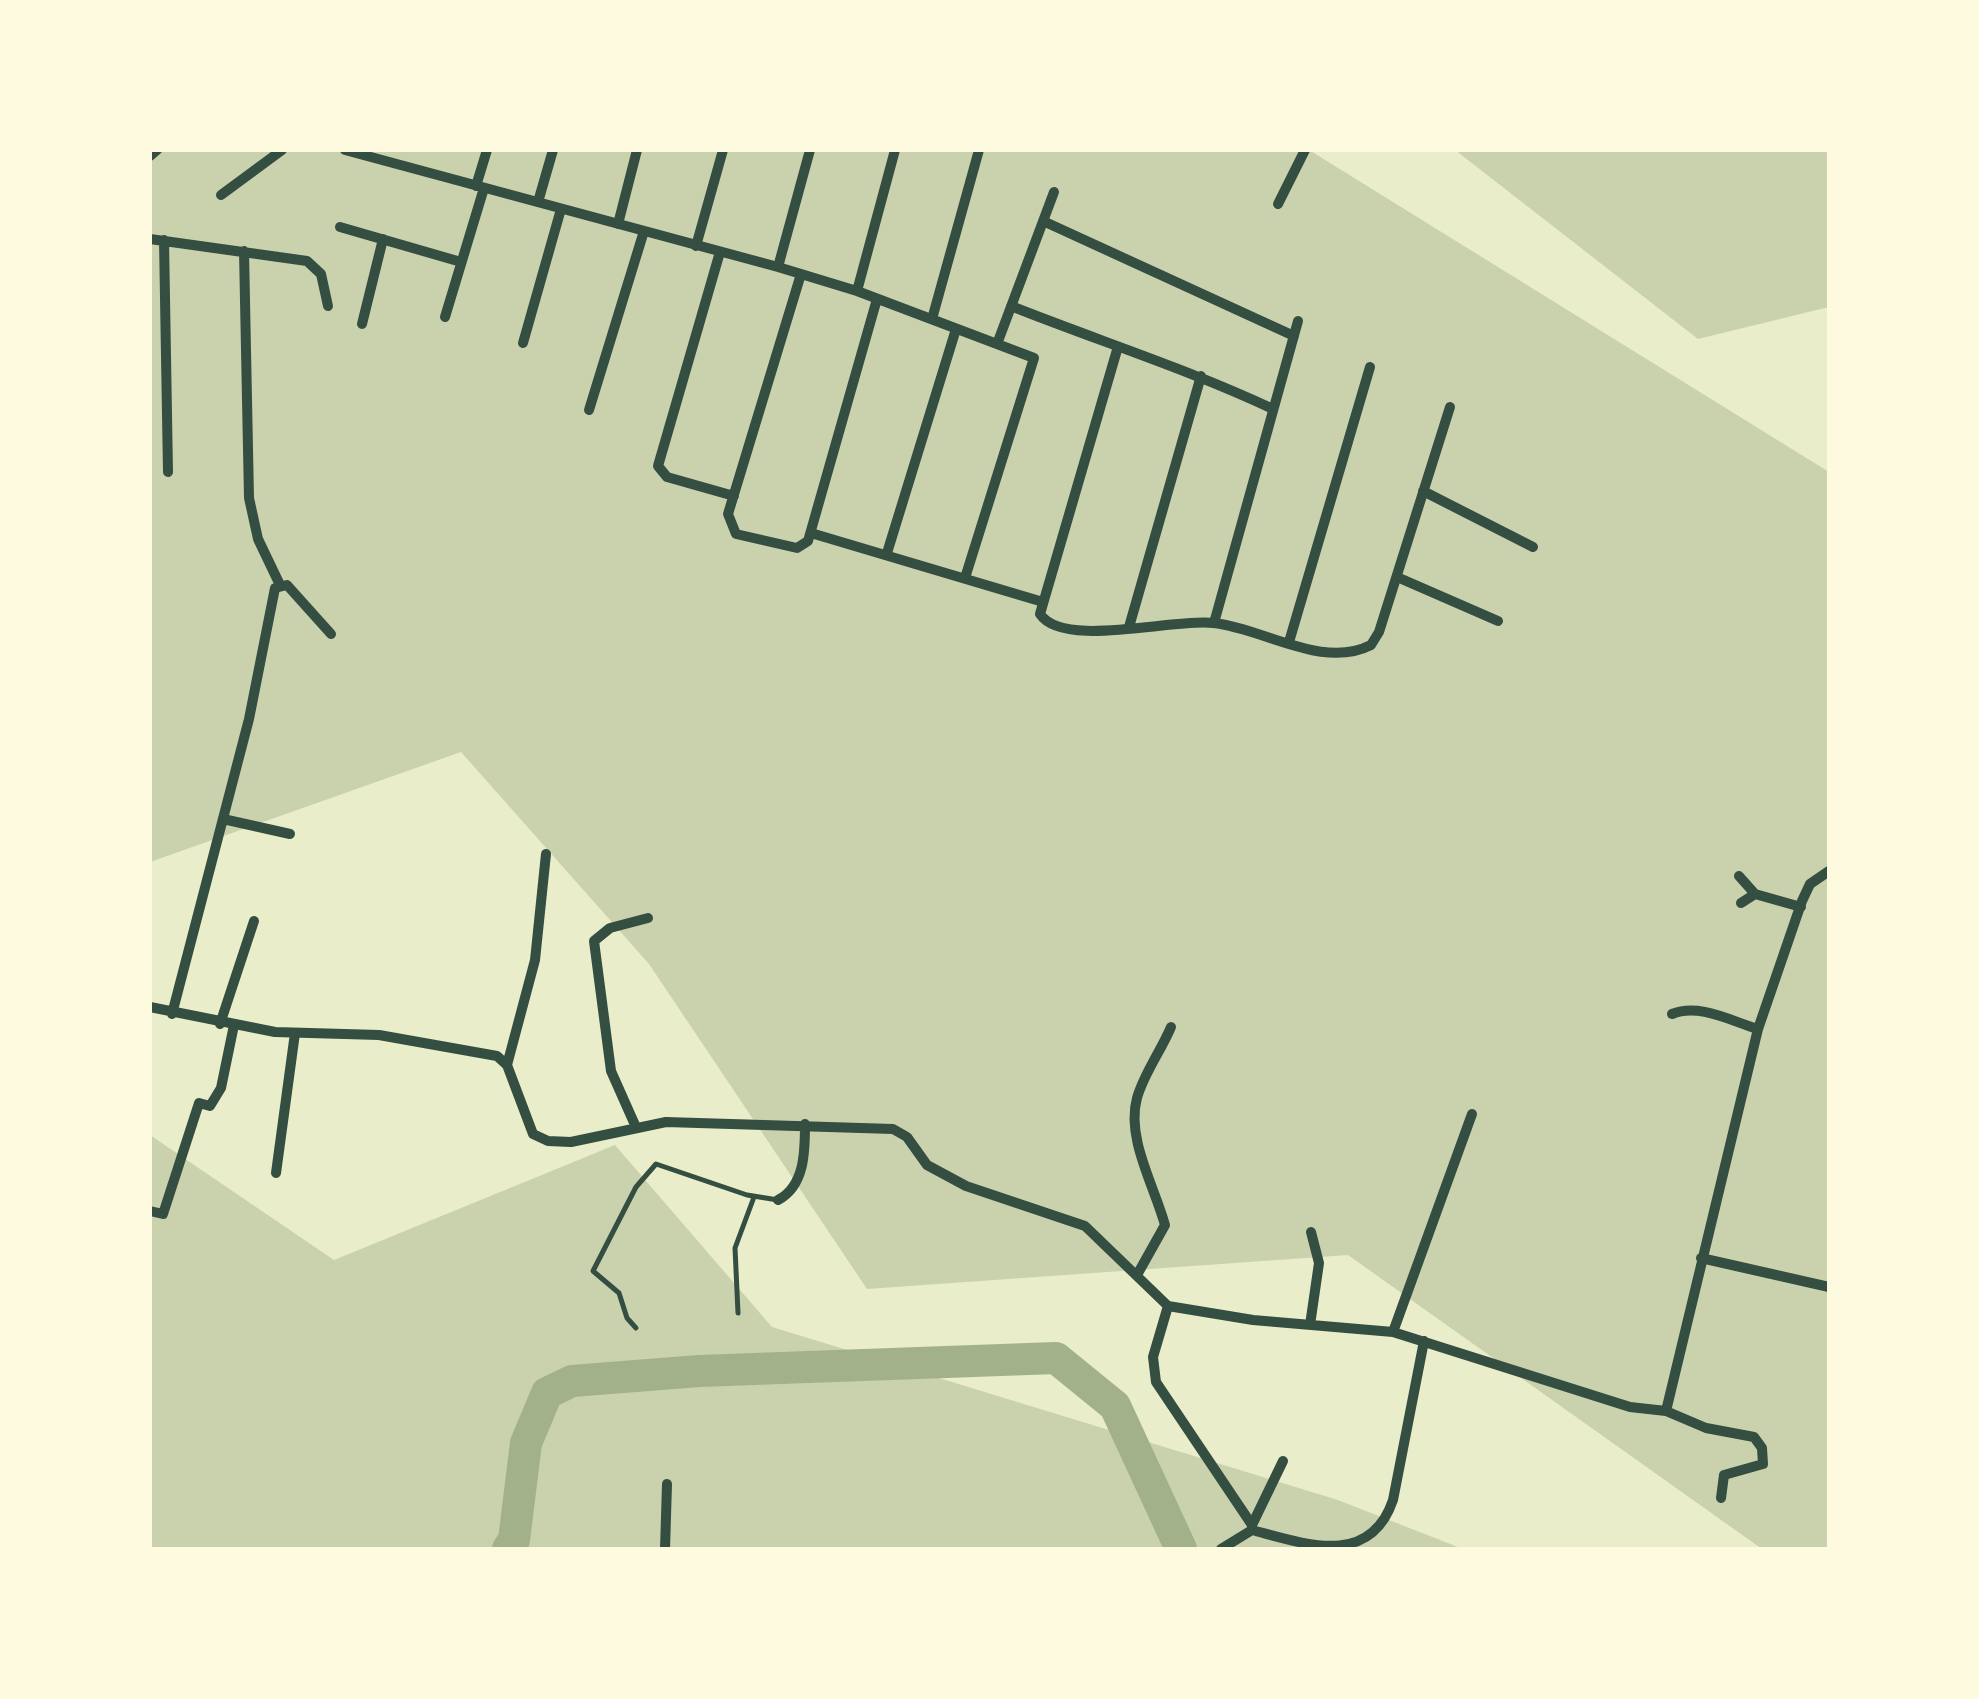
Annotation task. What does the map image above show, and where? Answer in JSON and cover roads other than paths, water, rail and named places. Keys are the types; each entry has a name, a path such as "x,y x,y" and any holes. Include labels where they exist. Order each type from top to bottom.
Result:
{"street":[{"path":"150,156 158,150"},
{"path":"221,195 282,150"},
{"path":"346,150 778,267 877,298 1034,358 966,578"},
{"path":"401,165 405,150"},
{"path":"445,317 488,150"},
{"path":"538,202 553,150"},
{"path":"618,224 638,150"},
{"path":"696,246 723,150"},
{"path":"778,267 810,150"},
{"path":"857,292 895,150"},
{"path":"932,320 979,150"},
{"path":"1278,204 1306,150"},
{"path":"997,344 1054,192"},
{"path":"522,343 561,209"},
{"path":"1043,221 1294,336"},
{"path":"340,227 461,262"},
{"path":"589,410 644,231"},
{"path":"150,240 307,261 321,274 328,306"},
{"path":"164,240 168,472"},
{"path":"362,324 383,240"},
{"path":"244,251 249,498 258,539 280,585 295,592 332,634"},
{"path":"720,252 658,466 667,477 734,496"},
{"path":"800,274 734,496 728,522 736,534 803,548 811,532 877,298"},
{"path":"1011,306 1117,350 1201,376 1274,410"},
{"path":"1214,622 1298,321"},
{"path":"887,553 956,329"},
{"path":"1117,350 1040,614 1048,622 1090,631 1214,622 1338,654 1371,644 1450,407"},
{"path":"1290,642 1370,366"},
{"path":"1130,628 1201,376"},
{"path":"1423,491 1533,547"},
{"path":"811,532 1043,602"},
{"path":"1396,577 1498,621"},
{"path":"172,1014 269,633 275,588 280,585"},
{"path":"223,818 290,834"},
{"path":"508,1065 535,960 546,854"},
{"path":"1666,1412 1758,1029 1810,884 1829,871"},
{"path":"1739,876 1755,894 1800,907"},
{"path":"1741,903 1755,894"},
{"path":"635,1125 611,1071 594,941 610,928 648,918"},
{"path":"220,1024 254,921"},
{"path":"150,1006 220,1024 378,1035 453,1045 496,1056 508,1065 533,1134 548,1141 571,1142 635,1125 893,1128 907,1137 927,1166 966,1186 1085,1226 1168,1306 1393,1332 1630,1407 1666,1412 1706,1428 1754,1438 1762,1448 1763,1464 1724,1475 1721,1498"},
{"path":"1672,1014 1699,1011 1758,1029"},
{"path":"150,1212 163,1214 199,1102 210,1106 221,1088 234,1025"},
{"path":"1137,1275 1165,1225 1153,1180 1134,1138 1136,1100 1171,1028"},
{"path":"276,1173 295,1032"},
{"path":"1393,1332 1472,1114"},
{"path":"778,1200 789,1194 804,1162 806,1124"},
{"path":"1310,1325 1319,1263 1312,1232"},
{"path":"1701,1258 1829,1287"},
{"path":"1168,1306 1153,1357 1156,1382 1252,1527 1344,1546 1374,1534 1386,1521 1424,1341"},
{"path":"1221,1549 1252,1527 1283,1461"},
{"path":"666,1484 666,1549"}],"lane":[{"path":"636,1328 627,1318 619,1294 593,1272 636,1188 656,1164 754,1197 778,1200"},
{"path":"738,1313 735,1248 754,1197"}],"waterway":[{"path":"508,1549 514,1540 526,1443 547,1393 572,1381 699,1371 1056,1358 1115,1406 1181,1549"}]}
